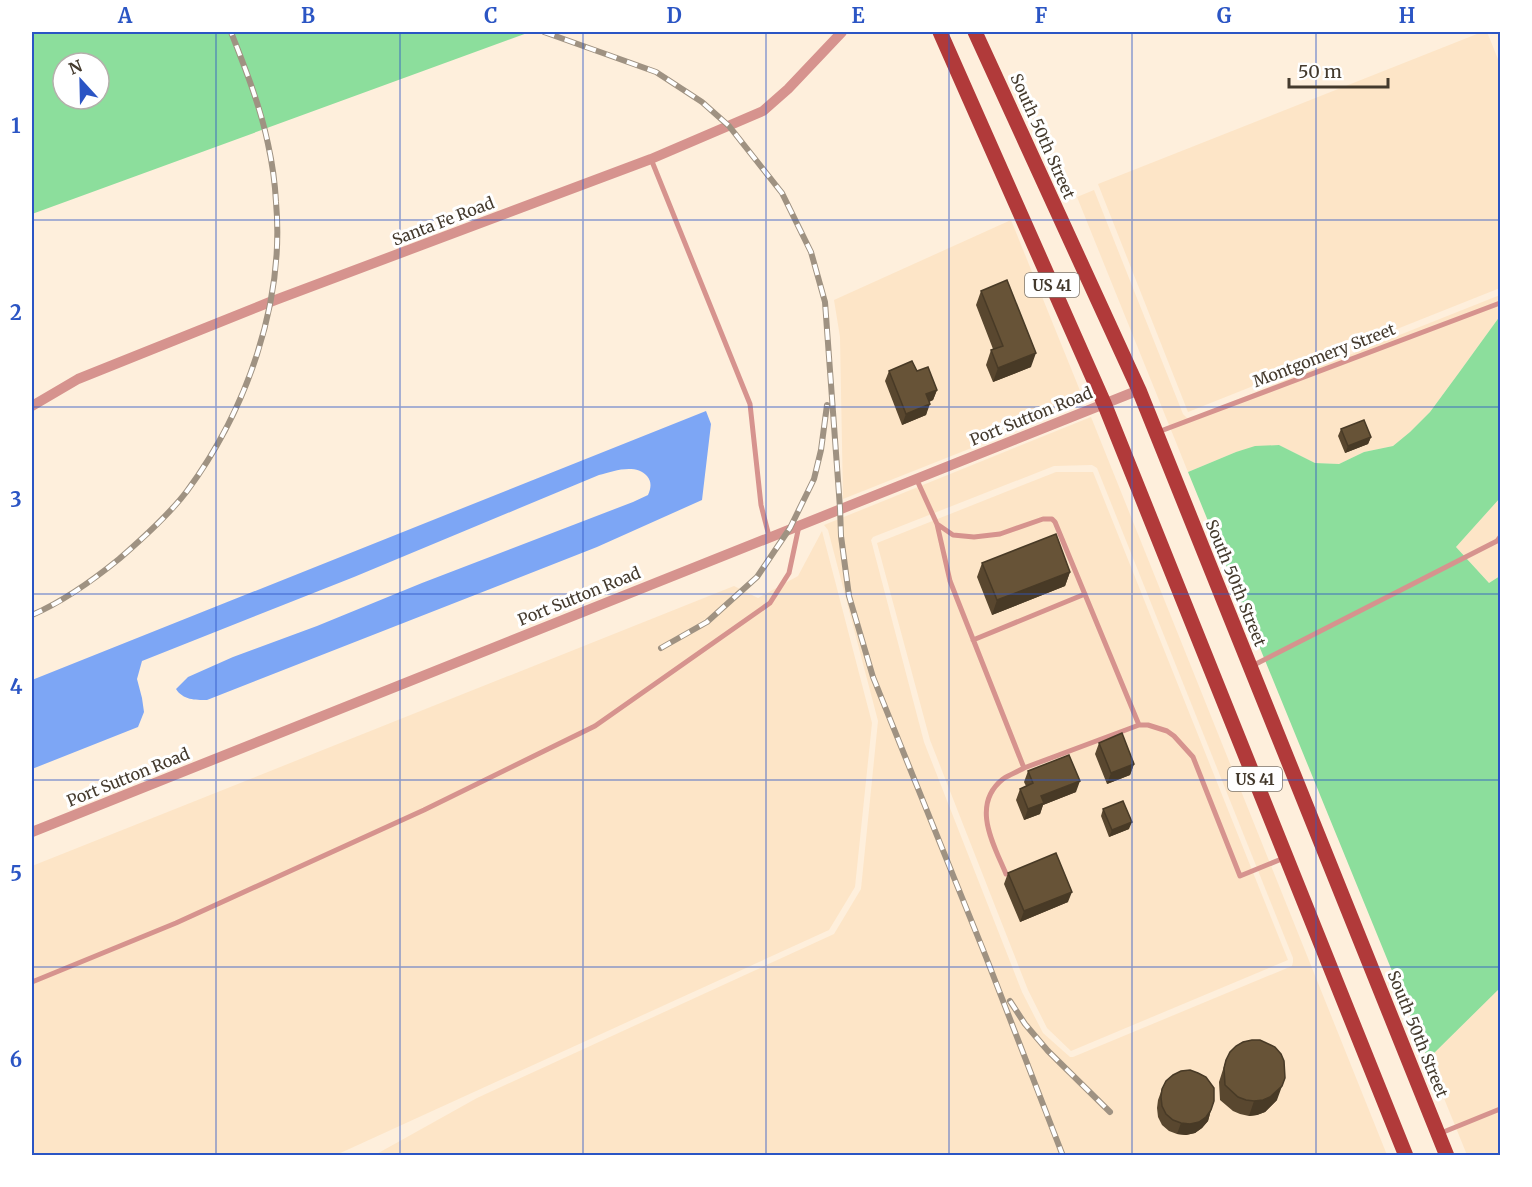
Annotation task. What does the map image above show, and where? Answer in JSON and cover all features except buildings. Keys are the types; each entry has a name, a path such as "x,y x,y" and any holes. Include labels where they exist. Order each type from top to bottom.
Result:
{"main road":[{"name":"US 41","path":"940,32 1104,403 1406,1155"},
{"name":"South 50th Street","path":"975,32 1156,432 1447,1155"}],"street":[{"name":"Santa Fe Road","path":"32,406 78,379 270,302 651,159 763,111 788,89 842,32"},
{"name":"Port Sutton Road","path":"32,832 1138,390"}],"lane":[{"path":"651,159 750,404 761,506 769,536"},
{"name":"Montgomery Street","path":"1156,432 1500,303"},
{"path":"916,478 937,525 950,581 1024,768"},
{"path":"937,525 953,535 974,537 1000,534 1043,519 1052,519 1058,526 1139,725"},
{"path":"32,982 176,923 424,810 595,726 770,603 789,573 799,524"},
{"path":"1250,666 1497,541 1500,537"},
{"path":"973,640 1085,594"},
{"path":"1006,874 988,829 986,817 987,804 997,784 1024,768 1139,725 1148,725 1167,731 1193,757 1240,876 1286,858"},
{"path":"1438,1134 1500,1109"}],"shaded area":[{"path":"1482,32 1487,32 1500,64 1500,288 1188,412 1098,184"},
{"path":"1094,190 1183,414 1187,418 1500,295 1500,316 1430,412 1393,446 1364,452 1339,464 1315,463 1279,445 1236,452 1188,472 1077,197"},
{"path":"1011,220 1085,403 843,499 840,337 834,300"},
{"path":"1091,417 1387,1155 373,1156 477,1098 834,934 861,889 878,721 828,530 824,525","holes":["1092,465 1097,468 1293,962 1292,966 1070,1057 1043,1033 1022,992 924,742 871,540 873,537 1054,466"]},
{"path":"1056,472 1093,472 1288,960 1071,1051 1047,1028 1028,990 930,740 877,543"},
{"path":"1500,498 1500,576 1489,583 1456,547"},
{"path":"822,531 872,723 855,887 829,930 336,1155 32,1156 32,866 734,586 758,598 798,576"},
{"path":"1500,988 1500,1155 1467,1155 1428,1059"}],"green space":[{"path":"32,32 530,32 32,214"},
{"path":"1500,316 1500,498 1456,547 1489,583 1500,576 1500,988 1428,1059 1188,472 1255,446 1279,445 1315,463 1339,464 1364,452 1393,446 1430,412"}],"water":[{"path":"706,411 711,424 702,500 597,547 207,700 186,697 176,689 188,677 233,657 648,495 649,478 642,472 624,469 599,475 354,577 142,661 137,679 144,712 138,727 32,769 32,680"}],"railway":[{"path":"32,615 66,597 109,567 146,535 180,500 208,460 227,426 257,354 274,279 277,240 276,195 265,129 231,32"},
{"path":"544,32 656,72 702,102 729,126 782,193 811,252 825,302 841,536 849,596 873,677 1063,1156"},
{"path":"661,648 707,622 757,577 790,528 814,479 821,450 827,405"},
{"path":"1010,1001 1025,1024 1048,1051 1110,1112"}]}
